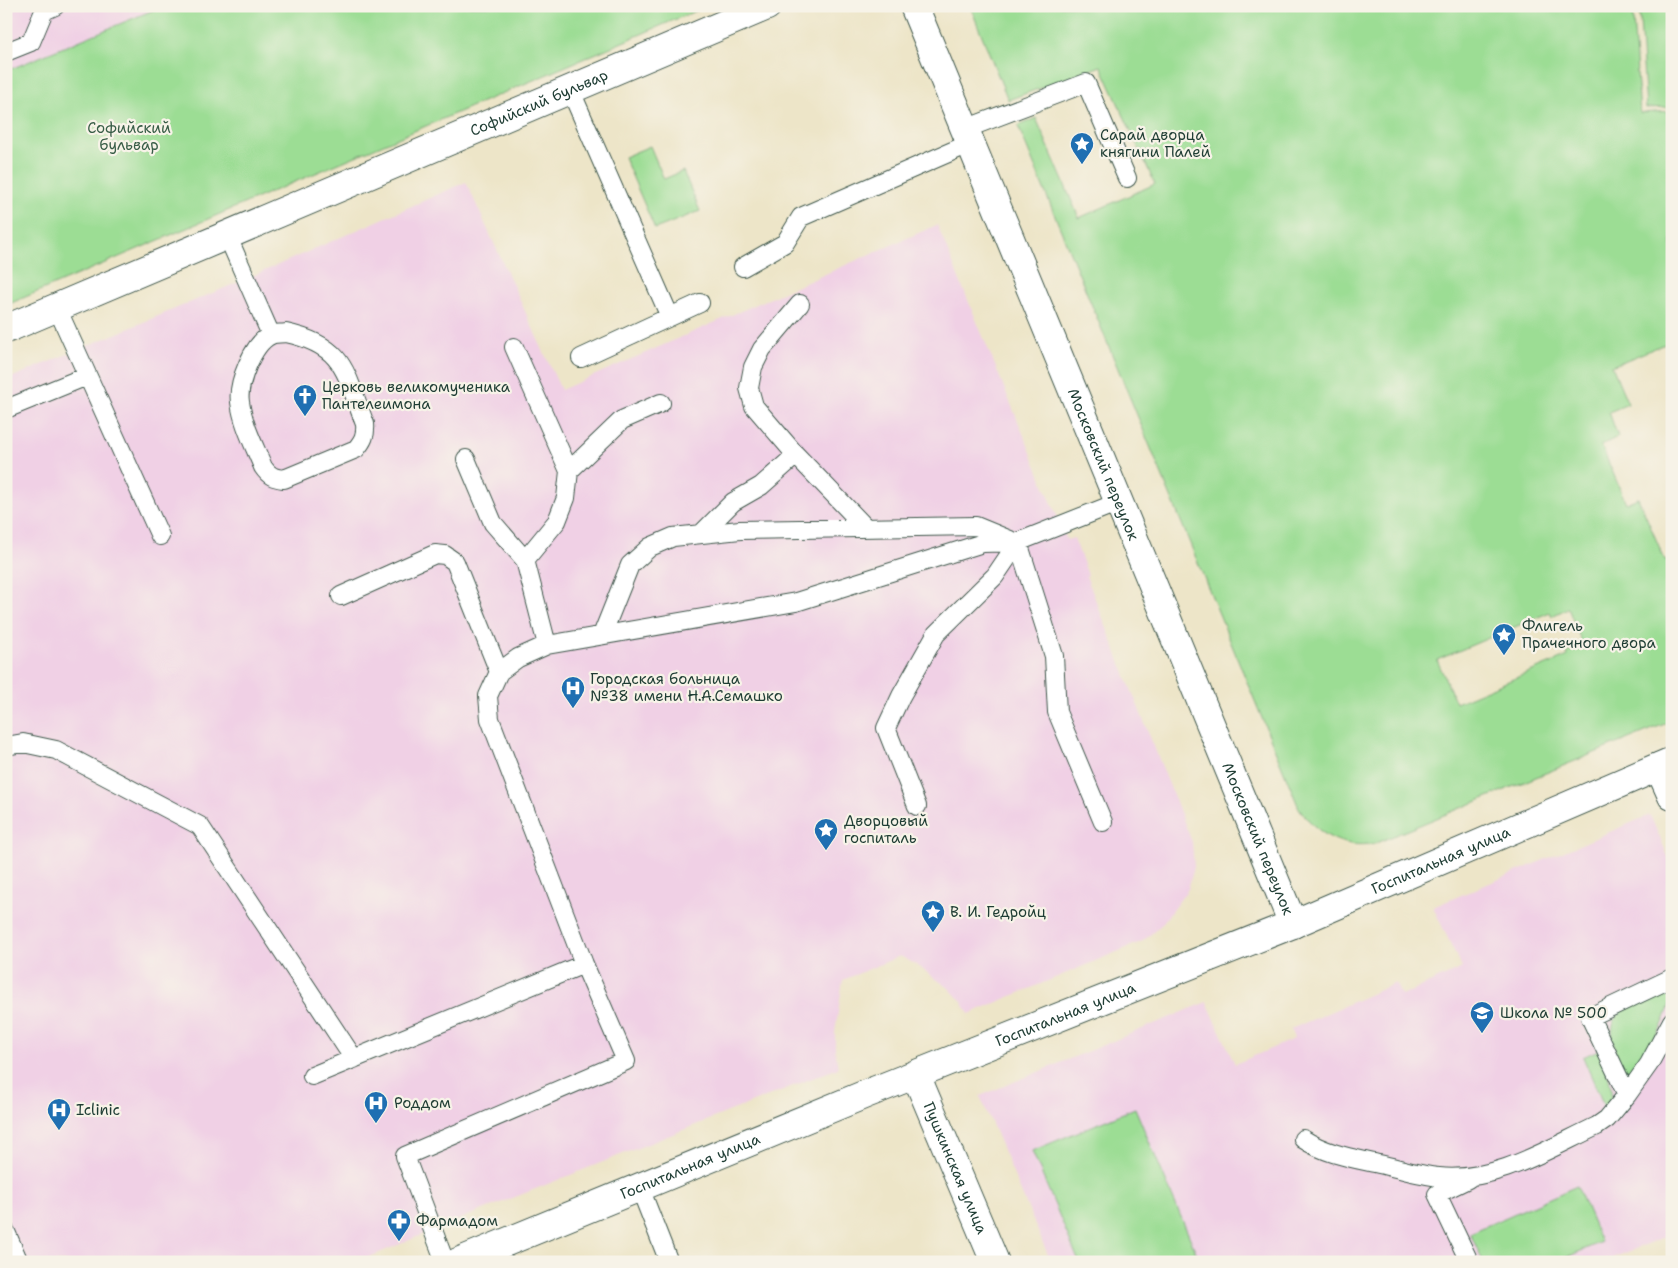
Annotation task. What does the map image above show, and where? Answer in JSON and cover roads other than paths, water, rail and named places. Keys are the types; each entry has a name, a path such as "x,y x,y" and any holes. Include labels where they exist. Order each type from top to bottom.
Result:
{"main road":[{"name":"Софийский бульвар","path":"6,329 767,6"},
{"name":"Московский переулок","path":"914,6 1293,924"},
{"name":"Госпитальная улица","path":"458,1262 866,1094 1293,924 1666,764"},
{"path":"1666,764 1672,796"},
{"name":"Пушкинская улица","path":"916,1075 995,1262"}],"lane":[{"path":"6,52 31,42 44,11 55,6"},
{"path":"743,267 785,244 801,217 968,136 1086,83 1127,178"},
{"path":"570,89 670,317"},
{"path":"227,236 271,335"},
{"path":"580,358 700,303"},
{"path":"800,304 762,349 753,366 749,388 754,406 796,455 866,528"},
{"path":"57,308 160,536"},
{"path":"286,333 307,338 328,349 336,357 344,369 365,424 366,432 363,441 356,449 284,479 268,474 263,468 239,400 240,388 250,359 261,343 271,335 286,333"},
{"path":"514,347 569,471 566,498 557,521 525,560"},
{"path":"6,409 87,376"},
{"path":"569,471 622,420 661,403"},
{"path":"701,534 733,502 761,486 796,455"},
{"path":"466,459 493,523 525,560 547,645"},
{"path":"445,1262 405,1156 626,1061 584,964 490,720 488,696 498,672 518,658 547,645 796,602 983,543 1018,542 1119,502"},
{"path":"602,635 630,565 650,547 673,537 740,530 976,526 1018,542"},
{"path":"917,806 886,728 901,696 936,634 995,576 1018,542"},
{"path":"1018,542 1054,656 1056,712 1103,822"},
{"path":"341,596 435,554 445,555 455,562 498,672"},
{"path":"6,746 23,743 56,750 200,826 354,1059"},
{"path":"312,1076 584,964"},
{"path":"1626,1095 1590,1017 1672,978"},
{"path":"1467,1257 1437,1194 1476,1176 1501,1170 1597,1126 1607,1118 1649,1064 1672,1022"},
{"path":"1303,1139 1330,1153 1406,1170 1440,1177 1476,1176"},
{"path":"640,1188 669,1262"},
{"path":"6,1232 19,1262"}],"place":[{"name":"Сарай дворца княгини Палей","path":"1082,165"},
{"name":"Церковь великомученика Пантелеимона","path":"305,417"},
{"name":"Флигель Прачечного двора","path":"1504,656"},
{"name":"Городская больница №38 имени Н.А.Семашко","path":"573,709"},
{"name":"Дворцовый госпиталь","path":"826,851"},
{"name":"В. И. Гедройц","path":"933,933"},
{"name":"Школа № 500","path":"1482,1034"},
{"name":"Роддом","path":"376,1124"},
{"name":"Iclinic","path":"59,1131"},
{"name":"Фармадом","path":"399,1242"}]}
